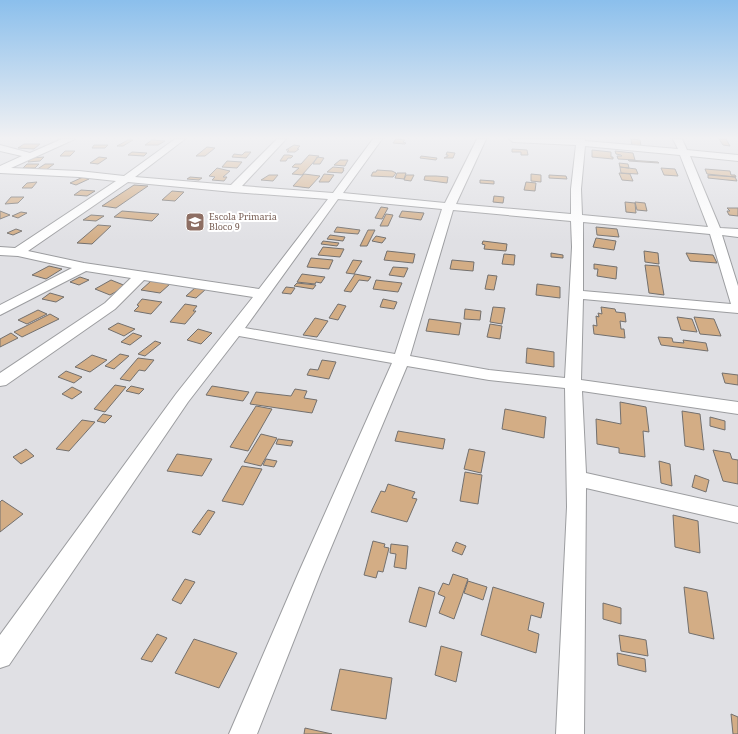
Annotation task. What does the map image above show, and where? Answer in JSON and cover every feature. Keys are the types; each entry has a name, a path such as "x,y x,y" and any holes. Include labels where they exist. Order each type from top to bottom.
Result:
{"street":[{"path":"64,173 233,189 337,196 448,208 738,233"},
{"path":"18,252 134,173"},
{"path":"233,189 249,173"},
{"path":"0,656 182,398 235,331 354,173"},
{"path":"243,734 309,574 401,361 448,208 465,173"},
{"path":"570,734 577,478 573,384 576,294 577,173"},
{"path":"692,173 715,231 728,281 738,304"},
{"path":"0,251 18,252 84,267 141,276 180,280 262,294"},
{"path":"0,310 84,267"},
{"path":"0,381 110,306 141,276"},
{"path":"576,294 738,309"},
{"path":"235,331 401,361 489,375 573,384 738,408"},
{"path":"577,478 738,515"}],"building":[{"path":"212,173 227,173 223,177 227,177 224,181 212,180 215,177 209,176"},
{"path":"293,173 304,173 302,175"},
{"path":"372,173 396,173 393,177 371,176"},
{"path":"397,173 406,173 404,179 395,178"},
{"path":"619,173 630,174 633,181 622,180"},
{"path":"663,173 677,173 678,176 664,175"},
{"path":"731,173 736,177 707,174"},
{"path":"304,174 320,176 309,188 293,186"},
{"path":"324,174 334,175 329,182 319,182"},
{"path":"531,174 541,175 541,182 531,181"},
{"path":"269,175 278,175 273,181 261,180"},
{"path":"406,175 414,175 411,181 404,180"},
{"path":"549,175 566,176 567,179 549,178"},
{"path":"708,175 735,177 737,181 708,178"},
{"path":"425,176 448,177 447,183 424,180"},
{"path":"83,177 89,179 76,185 70,183"},
{"path":"190,177 202,178 199,180 187,179"},
{"path":"480,180 494,181 494,184 480,183"},
{"path":"37,182 32,188 22,188 27,183"},
{"path":"526,182 536,183 535,191 524,190"},
{"path":"134,185 148,186 116,208 102,206"},
{"path":"81,190 95,191 87,196 74,195"},
{"path":"172,191 184,192 175,201 162,200"},
{"path":"494,196 504,197 503,203 493,202"},
{"path":"11,197 24,197 18,203 5,204"},
{"path":"625,202 635,203 636,213 626,212"},
{"path":"635,202 645,203 647,211 637,210"},
{"path":"381,207 388,208 382,219 375,218"},
{"path":"727,208 738,208 738,216 729,215 727,211 730,211"},
{"path":"0,211 10,215 0,219"},
{"path":"122,211 159,214 152,221 114,217"},
{"path":"402,211 424,213 421,220 399,217"},
{"path":"21,212 27,213 18,218 12,216"},
{"path":"386,214 393,215 388,226 380,226"},
{"path":"91,215 104,216 96,221 83,220"},
{"path":"98,225 111,226 92,244 77,243"},
{"path":"337,227 360,230 358,234 334,232"},
{"path":"596,227 617,229 619,237 597,235"},
{"path":"16,229 22,231 13,235 7,233"},
{"path":"368,230 375,230 367,246 360,246"},
{"path":"330,235 345,237 343,241 327,239"},
{"path":"376,236 386,238 382,243 372,241"},
{"path":"596,238 616,241 614,250 593,247"},
{"path":"323,241 339,243 337,246 321,244"},
{"path":"483,241 507,244 506,251 484,249 485,245 482,244"},
{"path":"323,247 344,249 340,257 318,255"},
{"path":"387,251 415,254 413,263 384,260"},
{"path":"644,251 658,253 659,264 645,262"},
{"path":"551,253 563,255 563,258 551,257"},
{"path":"686,253 713,255 717,263 690,261"},
{"path":"504,254 515,255 514,265 502,264"},
{"path":"311,258 333,260 329,269 307,267"},
{"path":"353,260 362,261 354,274 346,273"},
{"path":"452,260 474,262 473,271 450,269"},
{"path":"594,264 617,267 616,279 597,276 598,269 594,269"},
{"path":"645,265 659,266 664,295 649,293"},
{"path":"49,266 62,269 46,279 32,275"},
{"path":"393,267 408,268 404,277 389,275"},
{"path":"302,274 325,277 321,283 316,282 315,284 297,282"},
{"path":"355,274 371,277 368,281 359,280 351,292 344,291"},
{"path":"488,275 497,276 494,290 485,289"},
{"path":"80,277 89,280 79,285 70,282"},
{"path":"111,280 126,286 110,295 95,289"},
{"path":"376,280 402,283 398,292 373,289"},
{"path":"151,281 170,284 160,293 141,290"},
{"path":"297,283 316,285 313,289 294,286"},
{"path":"537,284 560,287 560,298 536,295"},
{"path":"196,287 206,289 196,298 186,296"},
{"path":"286,287 295,288 291,294 282,293"},
{"path":"50,293 64,297 56,302 42,299"},
{"path":"142,299 162,302 151,314 134,311 139,306 137,305"},
{"path":"383,299 397,302 394,309 380,307"},
{"path":"185,304 197,306 193,311 196,311 185,324 170,322"},
{"path":"338,304 346,306 338,320 329,318"},
{"path":"493,307 505,308 502,324 490,322"},
{"path":"601,307 615,309 616,312 625,313 626,322 620,321 621,329 624,329 625,338 594,334 593,325 597,326 596,316 599,317 598,313 602,314"},
{"path":"465,309 481,311 480,320 464,319"},
{"path":"38,310 47,314 27,324 18,320"},
{"path":"50,314 59,319 22,337 14,332"},
{"path":"677,317 692,319 697,332 681,330"},
{"path":"694,317 714,319 721,336 700,334"},
{"path":"315,318 328,321 317,337 303,335"},
{"path":"429,319 461,323 459,335 426,331"},
{"path":"118,323 135,329 124,336 108,329"},
{"path":"490,324 502,326 500,339 487,337"},
{"path":"198,329 212,333 201,344 187,340"},
{"path":"11,333 18,338 0,347 0,339"},
{"path":"133,333 142,336 130,345 121,342"},
{"path":"658,337 672,338 673,342 684,343 683,340 706,343 708,351 661,345"},
{"path":"155,341 161,343 145,356 138,354"},
{"path":"527,348 554,352 554,367 526,363"},
{"path":"120,354 129,356 114,369 105,366"},
{"path":"92,355 107,360 90,372 75,367"},
{"path":"138,358 154,360 145,371 139,370 130,381 120,379"},
{"path":"322,360 336,362 329,379 307,375 310,369 318,370"},
{"path":"66,371 82,377 74,383 58,377"},
{"path":"722,373 738,375 738,385 725,383"},
{"path":"115,385 126,387 105,412 94,409"},
{"path":"131,386 144,389 139,394 126,391"},
{"path":"212,386 249,392 243,401 206,395"},
{"path":"72,387 82,392 72,399 62,394"},
{"path":"295,389 307,391 304,398 317,400 312,413 250,404 256,392 291,396"},
{"path":"620,402 646,407 649,432 643,431 645,457 619,453 619,448 597,444 596,419 621,424"},
{"path":"256,406 272,409 248,451 230,447"},
{"path":"505,409 546,417 544,438 502,429"},
{"path":"682,411 700,414 704,450 685,446"},
{"path":"103,414 112,416 105,423 97,421"},
{"path":"710,417 725,421 725,430 710,426"},
{"path":"82,420 95,422 69,451 56,449"},
{"path":"398,431 445,439 443,449 395,441"},
{"path":"261,434 277,438 261,466 244,462"},
{"path":"278,439 293,441 291,446 276,444"},
{"path":"26,449 34,456 21,464 13,457"},
{"path":"469,449 485,452 481,473 464,469"},
{"path":"713,450 730,453 732,459 738,460 738,484 723,481"},
{"path":"177,454 212,459 202,476 167,471"},
{"path":"266,459 277,461 274,467 263,465"},
{"path":"659,461 670,464 672,486 661,483"},
{"path":"242,466 262,469 243,505 222,501"},
{"path":"465,472 482,475 478,504 460,501"},
{"path":"695,475 709,480 706,492 692,487"},
{"path":"388,484 415,492 412,498 417,499 407,522 371,512 381,491 385,492"},
{"path":"2,500 23,514 0,532 0,502"},
{"path":"208,510 215,512 200,535 192,532"},
{"path":"673,515 698,521 700,553 675,547"},
{"path":"373,541 385,544 384,547 389,548 383,572 378,571 376,578 364,575"},
{"path":"456,542 466,546 462,555 452,551"},
{"path":"391,544 408,546 406,569 394,567 396,554 390,553"},
{"path":"453,574 468,579 454,619 439,613 445,597 438,594 443,583 449,585"},
{"path":"185,579 195,582 181,604 172,600"},
{"path":"468,581 487,587 483,600 464,593"},
{"path":"419,587 435,592 426,627 409,622"},
{"path":"493,587 544,603 541,618 531,615 528,630 539,634 536,653 481,635"},
{"path":"684,587 707,592 714,639 689,633"},
{"path":"603,603 621,608 621,624 603,619"},
{"path":"157,634 167,638 152,662 141,659"},
{"path":"619,635 646,640 648,656 621,651"},
{"path":"194,639 237,653 219,688 175,673"},
{"path":"441,646 462,652 456,682 435,675"},
{"path":"617,653 645,659 646,672 618,665"},
{"path":"340,669 392,678 386,719 331,710"},
{"path":"731,714 738,717 738,734 733,734"},
{"path":"305,728 332,734 304,734"}],"place":[{"name":"Escola Primaria Bloco 9","path":"195,222"}]}
